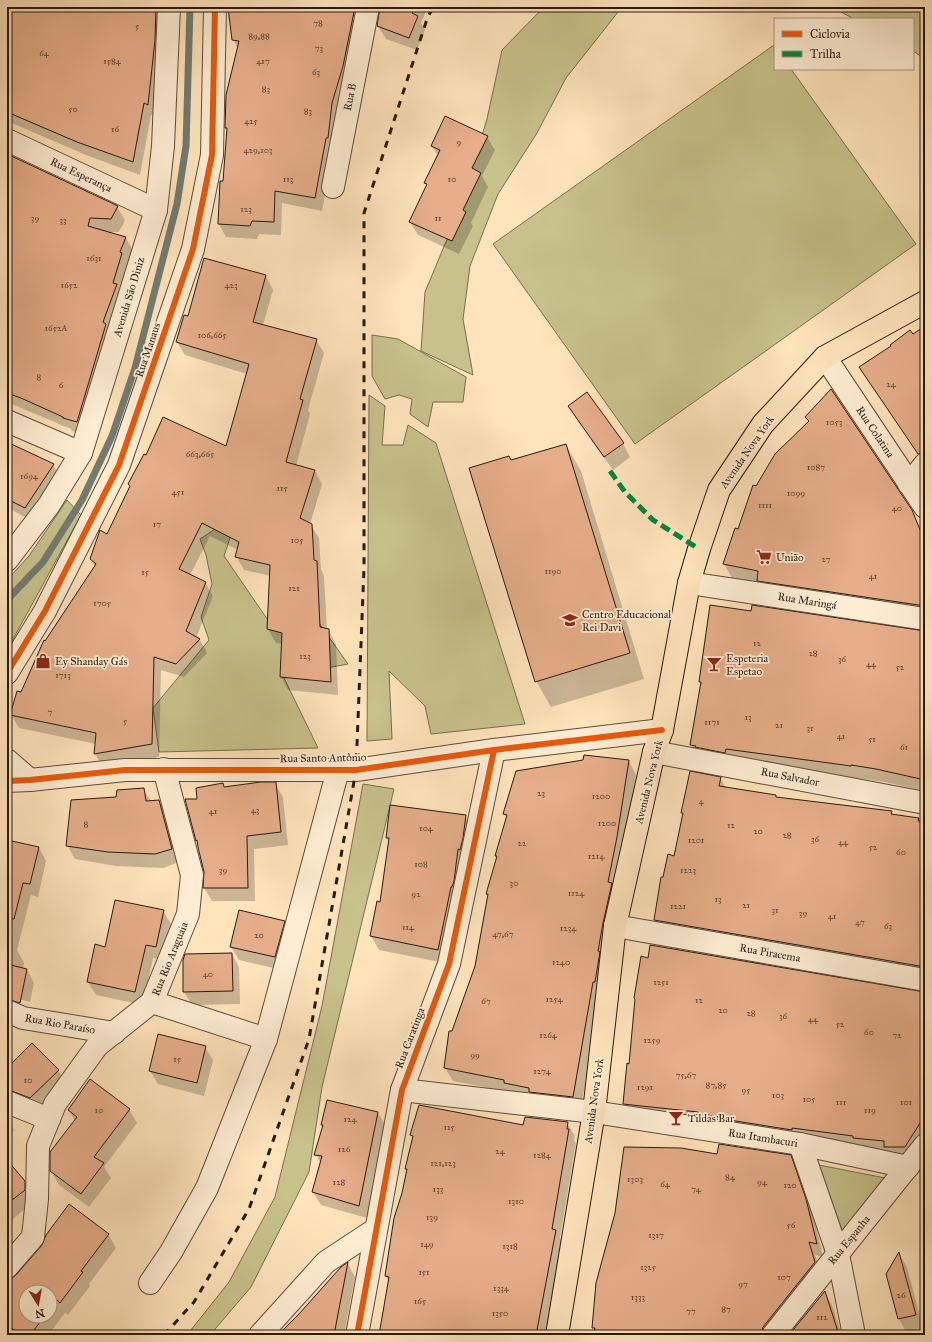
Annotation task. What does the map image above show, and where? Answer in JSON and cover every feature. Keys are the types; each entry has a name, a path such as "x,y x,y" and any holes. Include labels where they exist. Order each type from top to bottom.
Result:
{"main road":[{"name":"Avenida Nova York","path":"557,1335 594,1112 615,926 654,752 662,730 689,583 719,490 763,424 825,357 925,302"}],"street":[{"name":"Avenida São Diniz","path":"7,560 50,505 81,453 156,210 163,146 169,7"},
{"name":"Rua Manaus","path":"7,673 45,611 119,465 193,250 212,155 215,7"},
{"name":"Rua B","path":"333,188 368,7"},
{"name":"Rua Esperança","path":"7,140 156,210"},
{"name":"Rua Colatina","path":"825,357 925,507"},
{"path":"7,421 81,453"},
{"path":"910,484 925,464"},
{"name":"Rua Maringá","path":"689,583 925,619"},
{"name":"Rua Santo Antônio","path":"7,781 125,770 356,770 494,750 662,730"},
{"name":"Rua Caratinga","path":"357,1335 402,1090 449,964 494,750"},
{"name":"Rua Salvador","path":"654,752 925,803"},
{"path":"7,760 30,780"},
{"name":"Rua Rio Araguaia","path":"7,1267 33,1237 37,1199 38,1146 54,1104 98,1046 152,1002 188,914 192,875 164,769"},
{"path":"150,1283 172,1252 207,1188 266,1040 338,770"},
{"name":"Rua Piracema","path":"615,926 925,980"},
{"path":"152,1002 266,1040"},
{"name":"Rua Rio Paraíso","path":"7,1011 23,1018 114,1033"},
{"name":"Rua Itambacuri","path":"402,1090 594,1112 800,1144 908,1167"},
{"path":"7,1102 49,1119"},
{"path":"800,1144 838,1254 854,1335"},
{"name":"Rua Espanha","path":"773,1335 925,1145"},
{"path":"260,1335 326,1262 376,1228"}],"shaded area":[{"path":"544,7 622,7 566,78 537,133 498,194 470,266 463,319 473,375 421,351 425,292 458,213 487,119 502,50"},
{"path":"832,7 925,7 925,59 914,52 914,18 852,18"},
{"path":"774,45 774,70 792,70 916,244 635,444 493,244"},
{"path":"372,335 398,339 466,377 463,402 433,402 428,427 410,414 412,399 399,395 385,399 372,376"},
{"path":"369,395 385,406 382,445 403,445 408,425 436,443 525,724 431,734 425,706 389,671 392,739 367,741"},
{"path":"67,500 81,515 7,650 7,580 29,556"},
{"path":"238,514 224,556 274,629 319,623 348,664 283,676 318,748 159,752 153,708 209,640 201,617 212,584 206,555 200,539"},
{"path":"363,784 394,789 322,1087 309,1172 251,1287 210,1335 187,1335 229,1282 275,1197 322,1006"},
{"path":"819,1165 885,1178 842,1234"}],"building":[{"path":"7,7 156,7 155,40 148,105 144,103 133,162 77,142 7,112"},
{"path":"228,7 355,7 343,66 332,103 328,138 326,138 315,198 275,191 274,222 252,221 250,226 218,224 220,181 223,181 227,128 225,128 226,95 239,41 232,40"},
{"path":"380,7 415,7 412,13 418,16 409,38 377,26"},
{"path":"445,116 488,136 472,168 481,173 463,210 466,212 452,241 409,222 427,184 424,183 440,150 431,146"},
{"path":"7,154 118,206 111,219 90,218 88,226 126,237 120,252 122,253 113,283 117,284 103,322 106,324 77,422 63,418 7,393"},
{"path":"204,258 266,275 253,322 317,339 300,399 303,400 286,462 315,470 300,518 312,524 314,560 317,561 320,627 329,629 331,682 280,677 282,633 267,629 270,565 235,557 239,542 202,523 179,569 206,582 186,631 200,639 176,664 154,657 152,744 94,754 96,733 10,715 17,691 21,692 44,640 45,641 96,564 90,559 100,530 107,534 130,486 128,484 144,454 146,455 163,417 226,446 249,364 176,342 184,315 188,316"},
{"path":"925,326 925,452 918,454 859,367 891,346 890,345 910,330 913,334"},
{"path":"831,389 912,510 925,542 925,606 757,581 758,571 723,564 735,528 738,529 753,485 756,486 775,454 809,421 805,417"},
{"path":"587,392 624,443 604,457 568,406"},
{"path":"7,442 54,464 25,508 7,499"},
{"path":"566,444 630,653 535,682 469,468 509,456 511,460"},
{"path":"710,605 751,611 752,605 925,631 925,780 851,765 726,749 725,753 690,745 701,682 699,682"},
{"path":"584,755 629,760 617,837 608,882 612,883 603,923 595,982 593,982 573,1097 529,1092 529,1088 504,1083 504,1080 444,1068 449,1031 452,1031 475,966 488,894 486,894 507,815 503,814 516,771 583,760"},
{"path":"690,771 721,777 719,786 776,795 776,797 892,811 891,814 919,818 918,821 925,821 925,967 654,920 661,877 663,877 668,854 674,856"},
{"path":"261,782 276,782 281,832 247,836 248,888 203,888 204,872 197,840 196,841 185,799 197,799 196,788 223,783 224,787"},
{"path":"144,788 146,801 159,800 172,849 155,854 108,852 66,846 71,800 116,797 117,790"},
{"path":"390,805 466,815 463,838 460,850 458,849 454,881 451,887 438,950 370,936 377,901 380,902 389,838 386,838"},
{"path":"7,840 39,847 30,884 23,883 14,919 7,918"},
{"path":"115,900 164,910 156,947 146,945 135,992 87,982 95,944 105,947"},
{"path":"239,910 285,921 275,957 230,947"},
{"path":"650,945 925,992 925,1115 905,1147 884,1147 884,1141 853,1138 853,1136 792,1128 792,1130 723,1119 724,1118 697,1113 698,1112 623,1104 627,1063 629,1064 634,998 641,956 648,958"},
{"path":"232,953 233,991 183,992 183,960 185,954"},
{"path":"7,964 27,969 20,1003 7,999"},
{"path":"158,1034 206,1046 197,1083 149,1071"},
{"path":"32,1043 59,1070 30,1098 7,1088 7,1068"},
{"path":"90,1079 130,1109 94,1157 104,1163 81,1194 50,1171 50,1152 77,1117 68,1110"},
{"path":"327,1100 378,1112 359,1206 312,1192 322,1156 314,1155 323,1125 321,1125"},
{"path":"419,1105 523,1125 525,1117 568,1122 567,1129 569,1129 552,1229 556,1230 536,1335 379,1335 389,1277 385,1276 394,1218 402,1193 407,1169 405,1169 413,1136 410,1135"},
{"path":"719,1144 791,1155 806,1199 817,1244 809,1242 815,1262 763,1327 761,1335 593,1335 595,1328 592,1328 596,1283 615,1213 624,1147 681,1148 717,1154"},
{"path":"7,1160 25,1181 25,1190 7,1204"},
{"path":"69,1204 109,1234 81,1271 83,1272 60,1303 58,1301 58,1284 18,1284 18,1324 39,1324 30,1335 20,1335 7,1325 7,1279 11,1279 16,1275 42,1245 46,1235"},
{"path":"899,1252 916,1315 898,1319 886,1274"},
{"path":"348,1262 334,1335 278,1335 341,1267"},
{"path":"825,1291 839,1335 789,1335"}],"waterway":[{"path":"7,600 43,562 82,500 112,436 135,368 177,204 186,146 190,7"}],"railway":[{"path":"164,1335 194,1302 249,1209 309,1039 356,770 364,568 364,213 428,16 434,7"}],"marked path":[{"path":"610,471 625,492 653,520 699,549"}],"cycle path":[{"path":"7,673 45,611 119,465 193,249 212,155 215,7"},
{"path":"7,781 125,770 356,770 494,750 662,730"},
{"path":"357,1335 402,1090 449,964 494,750"}],"place":[{"name":"União","path":"764,557"},
{"name":"Centro Educacional Rei Davi","path":"570,620"},
{"name":"Ey Shanday Gás","path":"43,661"},
{"name":"Espeteria Espetao","path":"714,664"},
{"name":"Tildas Bar","path":"676,1118"}]}
